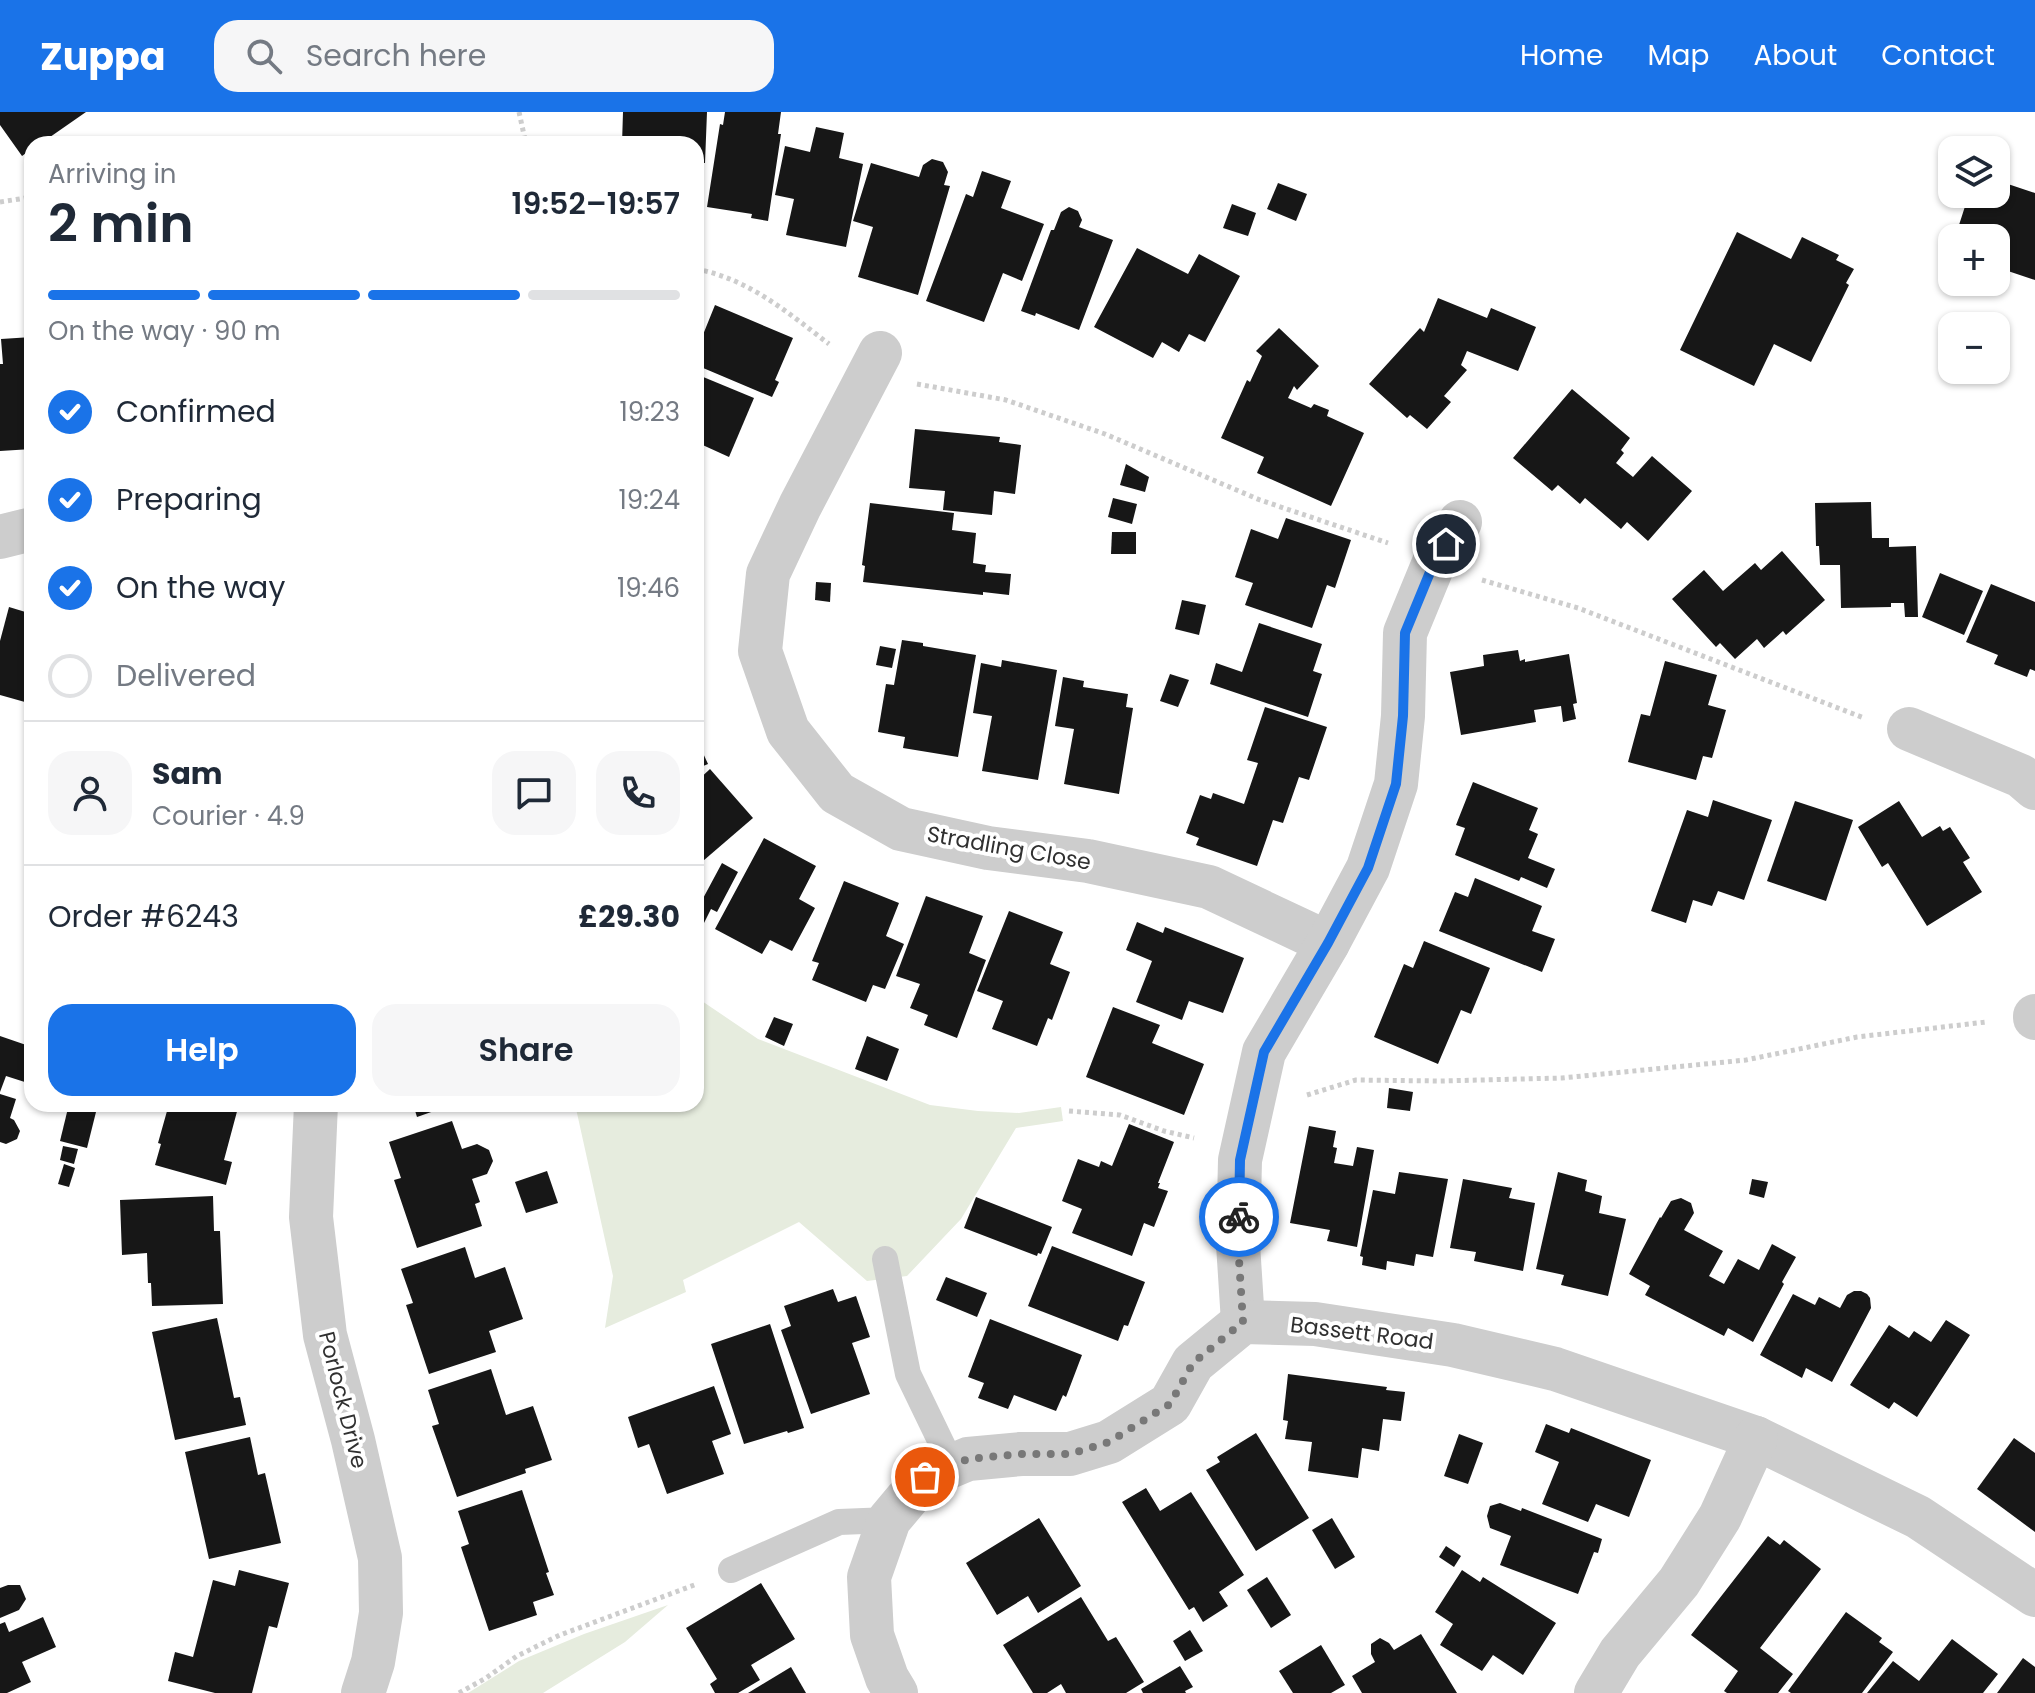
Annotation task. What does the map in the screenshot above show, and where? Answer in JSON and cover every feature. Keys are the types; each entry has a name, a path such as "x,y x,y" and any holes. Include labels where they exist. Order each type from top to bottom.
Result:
{"street":[{"name":"Stradling Close","path":"874,366 768,574 760,651 788,731 837,793 901,829 988,848 1088,861 1209,887 1328,943"},
{"path":"896,1693 887,1678 872,1635 869,1577 889,1520 925,1477 968,1459 1070,1454 1109,1442 1170,1404 1193,1363 1243,1322 1238,1244 1240,1160 1264,1052 1368,868 1396,784 1403,716 1405,633 1433,565 1460,522"},
{"path":"0,537 24,531"},
{"path":"1909,729 2021,776 2035,788"},
{"name":"Porlock Drive","path":"316,1112 311,1217 325,1335 380,1558 381,1613 373,1662 363,1693"},
{"name":"Bassett Road","path":"1243,1322 1315,1324 1453,1345 1555,1369 1756,1438 1918,1517 2035,1595"},
{"path":"1596,1693 1620,1653 1679,1582 1720,1517 1756,1438"}],"lane":[{"path":"885,1259 908,1374 952,1465"},
{"path":"731,1570 839,1522 889,1520"}],"path":[{"path":"519,112 524,136"},
{"path":"0,202 24,198"},
{"path":"704,270 760,292 840,352 874,366 932,386 1006,400 1105,434 1260,500 1377,538 1433,565 1578,608 1884,725 1909,729"},
{"path":"1069,1111 1120,1115 1164,1131 1246,1130 1356,1080 1440,1081 1578,1076 1746,1060 1857,1037 2035,1017"},
{"path":"459,1693 517,1656 560,1635 731,1570"}],"shaded area":[{"path":"704,1002 758,1039 930,1105 1019,1113 1061,1107 1063,1121 1016,1128 961,1219 907,1276 867,1281 799,1222 683,1280 686,1292 605,1328 613,1276 577,1112 704,1112"},
{"path":"668,1605 625,1642 543,1693 468,1693 519,1661 584,1634"}],"building":[{"path":"0,112 86,112 52,136 24,136 22,156 0,125"},
{"path":"623,112 707,112 705,163 704,136 622,136"},
{"path":"725,112 781,112 778,134 781,134 768,221 751,218 752,214 707,207 720,124 723,125"},
{"path":"816,127 844,133 839,158 863,164 846,247 786,235 794,199 775,195 785,146 810,152"},
{"path":"932,159 943,162 948,172 944,185 950,186 918,295 858,277 873,227 853,221 871,163 919,177 923,165"},
{"path":"982,171 1011,181 1001,208 1044,224 1022,281 1003,273 984,322 926,301 966,194 973,197"},
{"path":"1278,183 1307,194 1296,221 1267,209"},
{"path":"2010,185 2035,193 2035,280 2010,272 2010,224 1959,224 1964,208 2010,208"},
{"path":"1232,204 1256,213 1248,236 1223,228"},
{"path":"1069,207 1078,211 1082,220 1079,227 1113,240 1079,330 1036,313 1035,316 1021,311 1051,230 1054,230 1061,212"},
{"path":"1737,232 1791,259 1802,237 1839,255 1836,260 1854,269 1811,362 1774,344 1754,386 1680,350"},
{"path":"1137,248 1188,274 1199,254 1240,276 1205,342 1189,334 1179,352 1162,342 1153,358 1094,327"},
{"path":"1438,298 1487,318 1491,308 1536,327 1518,371 1467,351 1461,365 1467,370 1444,396 1451,402 1427,429 1410,415 1407,418 1369,384 1420,328 1424,332"},
{"path":"715,305 793,338 775,380 779,382 772,397 704,368 704,332"},
{"path":"1279,328 1319,366 1297,390 1294,386 1288,398 1311,408 1314,404 1329,410 1327,416 1364,433 1331,506 1257,473 1264,457 1221,438 1247,380 1250,382 1262,356 1256,351"},
{"path":"24,338 24,450 0,451 1,339"},
{"path":"704,377 754,398 729,457 704,446"},
{"path":"1572,389 1630,438 1616,463 1633,477 1652,456 1692,491 1648,541 1627,522 1621,529 1585,498 1580,504 1558,485 1552,491 1513,458"},
{"path":"915,429 1000,437 999,442 1021,445 1015,494 994,491 992,515 943,510 945,491 909,488"},
{"path":"1126,464 1149,477 1145,492 1120,485"},
{"path":"1113,498 1137,504 1132,524 1108,517"},
{"path":"1871,502 1872,538 1889,538 1889,547 1916,546 1918,617 1905,617 1904,603 1891,603 1891,607 1841,608 1840,565 1820,565 1819,546 1816,546 1815,503"},
{"path":"870,503 954,513 952,530 976,533 973,563 986,565 985,572 1011,574 1009,595 863,582 865,566 862,565"},
{"path":"1286,518 1351,540 1335,588 1327,585 1312,628 1245,605 1253,583 1235,577 1251,529 1278,539"},
{"path":"1112,532 1136,532 1136,554 1111,554"},
{"path":"1782,551 1825,600 1786,635 1783,631 1764,648 1757,639 1735,659 1720,643 1716,647 1672,599 1704,570 1723,591 1755,563 1761,570"},
{"path":"1940,573 1983,591 1964,635 1922,617"},
{"path":"816,582 831,583 830,602 815,600"},
{"path":"1991,584 2035,602 2035,671 2030,669 2027,677 1994,664 1998,655 1966,642"},
{"path":"1182,600 1206,605 1199,635 1175,629"},
{"path":"9,607 24,612 24,702 0,695 0,641"},
{"path":"1259,623 1322,644 1313,671 1322,674 1308,717 1210,684 1216,663 1242,672"},
{"path":"902,640 976,655 958,757 903,748 905,737 878,732 886,684 894,685"},
{"path":"880,646 896,649 892,668 876,665"},
{"path":"1518,650 1520,661 1525,659 1525,662 1569,654 1577,703 1573,704 1576,719 1563,722 1561,706 1534,710 1536,722 1461,735 1450,672 1484,666 1483,655"},
{"path":"1002,660 1057,670 1038,780 982,771 992,716 973,713 981,663 1001,667"},
{"path":"1665,661 1717,675 1708,705 1726,710 1712,758 1703,756 1696,780 1628,762 1641,714 1650,716"},
{"path":"1170,674 1189,680 1178,707 1160,701"},
{"path":"1063,677 1084,681 1083,687 1128,694 1126,707 1133,708 1119,794 1064,784 1074,729 1055,726"},
{"path":"1265,707 1327,727 1309,780 1299,777 1283,823 1273,820 1257,866 1196,845 1199,838 1186,833 1200,795 1211,799 1213,793 1244,804 1258,763 1247,760"},
{"path":"710,769 753,818 704,860 704,775"},
{"path":"1473,782 1538,808 1529,830 1538,834 1528,858 1555,869 1547,888 1521,877 1519,881 1455,855 1465,828 1456,825"},
{"path":"1713,800 1772,820 1744,900 1718,891 1712,906 1693,900 1686,923 1651,911 1687,810 1708,817"},
{"path":"1795,801 1853,820 1826,901 1767,881"},
{"path":"1899,801 1922,837 1940,826 1943,831 1950,827 1970,858 1963,862 1982,892 1927,926 1888,863 1882,867 1858,827"},
{"path":"764,838 816,866 799,899 815,908 792,951 770,940 762,954 715,929"},
{"path":"722,863 738,872 717,912 711,909 704,923 704,897"},
{"path":"1475,878 1542,906 1532,931 1555,939 1542,972 1439,931 1455,892 1468,897"},
{"path":"844,881 899,903 886,936 904,944 885,989 873,985 866,1002 812,980 819,963 812,961"},
{"path":"926,896 983,916 969,953 986,960 957,1038 924,1025 928,1015 910,1008 920,984 896,976"},
{"path":"1009,911 1063,932 1050,964 1070,972 1052,1020 1048,1018 1037,1046 992,1029 1003,1001 977,991"},
{"path":"1137,922 1163,933 1165,927 1244,958 1223,1013 1189,1001 1182,1020 1136,1002 1152,961 1126,950"},
{"path":"1424,941 1490,968 1471,1014 1461,1010 1438,1064 1374,1037 1404,964 1413,968"},
{"path":"1113,1007 1160,1025 1152,1043 1204,1064 1184,1115 1086,1077"},
{"path":"774,1017 793,1024 784,1046 765,1037"},
{"path":"0,1036 24,1044 24,1082 6,1076 0,1092"},
{"path":"867,1036 899,1049 887,1081 855,1069"},
{"path":"1389,1088 1413,1092 1410,1111 1387,1108"},
{"path":"0,1094 16,1099 10,1118 20,1131 17,1139 6,1144 0,1142"},
{"path":"67,1112 96,1112 87,1148 60,1141"},
{"path":"167,1112 237,1112 224,1160 232,1162 226,1185 155,1165 161,1144 158,1143"},
{"path":"452,1121 462,1149 477,1144 489,1150 493,1161 487,1174 472,1179 480,1202 475,1204 482,1226 417,1248 394,1180 401,1178 389,1142"},
{"path":"1129,1124 1174,1142 1158,1183 1158,1188 1168,1191 1154,1227 1144,1223 1132,1256 1072,1233 1082,1209 1062,1201 1078,1159 1099,1167 1101,1161 1112,1166"},
{"path":"1309,1126 1336,1131 1334,1163 1353,1166 1357,1147 1374,1150 1357,1247 1327,1241 1330,1230 1290,1223"},
{"path":"63,1146 78,1149 74,1164 60,1160"},
{"path":"64,1164 75,1168 69,1187 58,1184"},
{"path":"547,1171 558,1203 526,1213 515,1182"},
{"path":"1399,1172 1448,1179 1433,1257 1416,1254 1414,1266 1387,1261 1386,1270 1362,1265 1363,1257 1360,1256 1373,1190 1395,1194"},
{"path":"1558,1172 1587,1180 1585,1191 1602,1196 1599,1213 1626,1219 1608,1296 1561,1285 1564,1275 1536,1269"},
{"path":"1463,1179 1512,1188 1509,1198 1535,1203 1523,1271 1474,1261 1476,1252 1450,1248"},
{"path":"1752,1179 1768,1182 1764,1198 1749,1194"},
{"path":"213,1196 214,1231 220,1231 223,1304 152,1306 147,1253 122,1255 120,1200"},
{"path":"976,1197 1052,1227 1041,1254 1037,1256 964,1228"},
{"path":"1681,1198 1691,1203 1694,1213 1684,1230 1723,1251 1709,1276 1724,1284 1738,1259 1759,1270 1772,1244 1796,1257 1753,1342 1728,1328 1724,1336 1645,1295 1650,1286 1629,1274 1660,1217 1671,1201"},
{"path":"1052,1246 1145,1282 1128,1326 1124,1325 1118,1341 1028,1306"},
{"path":"465,1247 475,1278 505,1267 523,1319 489,1331 496,1352 429,1374 406,1305 413,1303 401,1269"},
{"path":"946,1277 987,1293 977,1317 936,1300"},
{"path":"833,1289 838,1302 856,1296 870,1337 852,1343 870,1394 811,1414 781,1330 791,1326 784,1306"},
{"path":"1854,1291 1867,1294 1871,1308 1832,1382 1806,1368 1802,1378 1760,1355 1793,1294 1815,1305 1819,1297 1840,1308 1847,1295"},
{"path":"217,1318 234,1398 240,1397 246,1425 175,1440 152,1332"},
{"path":"990,1319 1082,1355 1066,1397 1063,1395 1056,1411 1014,1395 1008,1409 978,1398 984,1383 968,1377"},
{"path":"1946,1320 1970,1335 1917,1417 1894,1402 1889,1409 1850,1385 1889,1325 1909,1338 1914,1331 1931,1342"},
{"path":"770,1324 804,1428 744,1444 711,1344"},
{"path":"491,1369 506,1415 533,1406 552,1460 525,1469 526,1473 457,1497 432,1426 439,1424 428,1390"},
{"path":"1288,1374 1405,1392 1401,1421 1383,1419 1379,1451 1362,1448 1358,1478 1308,1471 1312,1442 1285,1439 1288,1421 1283,1420"},
{"path":"714,1386 731,1434 712,1441 724,1474 667,1494 649,1444 638,1448 628,1417"},
{"path":"1546,1424 1569,1433 1571,1428 1651,1460 1629,1517 1596,1504 1588,1522 1542,1504 1559,1462 1535,1452"},
{"path":"1256,1433 1309,1518 1256,1551 1206,1470 1220,1462 1217,1457"},
{"path":"1459,1434 1483,1443 1468,1484 1444,1476"},
{"path":"250,1437 258,1475 265,1473 281,1543 209,1559 185,1452"},
{"path":"2014,1438 2035,1453 2035,1532 1977,1489"},
{"path":"1146,1488 1160,1511 1191,1492 1244,1575 1219,1592 1228,1606 1203,1622 1194,1607 1189,1610 1122,1502"},
{"path":"522,1490 554,1595 533,1602 537,1615 489,1631 461,1547 469,1544 458,1511"},
{"path":"1500,1503 1521,1511 1522,1508 1602,1539 1578,1594 1500,1565 1511,1536 1490,1528 1487,1516 1490,1506"},
{"path":"1039,1518 1081,1586 1038,1613 1028,1596 997,1615 966,1563"},
{"path":"1332,1518 1355,1557 1335,1569 1312,1530"},
{"path":"1768,1536 1780,1545 1784,1540 1821,1569 1760,1648 1793,1674 1778,1693 1727,1693 1724,1691 1738,1671 1691,1635"},
{"path":"1446,1546 1461,1556 1454,1567 1439,1557"},
{"path":"239,1570 289,1583 277,1628 269,1626 252,1693 215,1693 168,1681 175,1652 193,1657 213,1580 235,1586"},
{"path":"1462,1570 1480,1582 1483,1577 1556,1623 1523,1675 1493,1655 1482,1671 1440,1645 1453,1624 1435,1612"},
{"path":"1267,1577 1291,1615 1271,1628 1247,1590"},
{"path":"761,1583 795,1639 751,1665 760,1680 738,1693 715,1693 710,1684 717,1679 686,1628"},
{"path":"20,1585 26,1599 19,1610 0,1618 0,1588"},
{"path":"1081,1597 1108,1641 1116,1637 1144,1682 1126,1693 1066,1693 1061,1684 1047,1693 1033,1693 1003,1645"},
{"path":"1846,1612 1882,1638 1879,1642 1893,1652 1862,1693 1788,1691"},
{"path":"43,1617 56,1647 22,1662 31,1682 0,1693 0,1624 5,1622 9,1632"},
{"path":"1190,1630 1203,1651 1185,1661 1173,1641"},
{"path":"1421,1634 1457,1693 1362,1693 1352,1676 1375,1662 1371,1644 1380,1638 1394,1650"},
{"path":"1952,1639 1998,1674 1983,1693 1867,1693 1893,1661 1919,1681"},
{"path":"1321,1645 1345,1685 1331,1693 1293,1693 1279,1671"},
{"path":"2023,1658 2035,1667 2035,1693 1997,1693"},
{"path":"1180,1666 1193,1687 1186,1693 1143,1693 1141,1689"},
{"path":"791,1667 806,1693 748,1693"}],"way so far":[{"path":"925,1477 968,1459 1070,1454 1109,1442 1170,1404 1193,1363 1243,1322 1239,1217"}],"route":[{"path":"1239,1217 1240,1160 1264,1052 1368,868 1396,784 1403,716 1405,633 1433,565 1446,544"}]}
